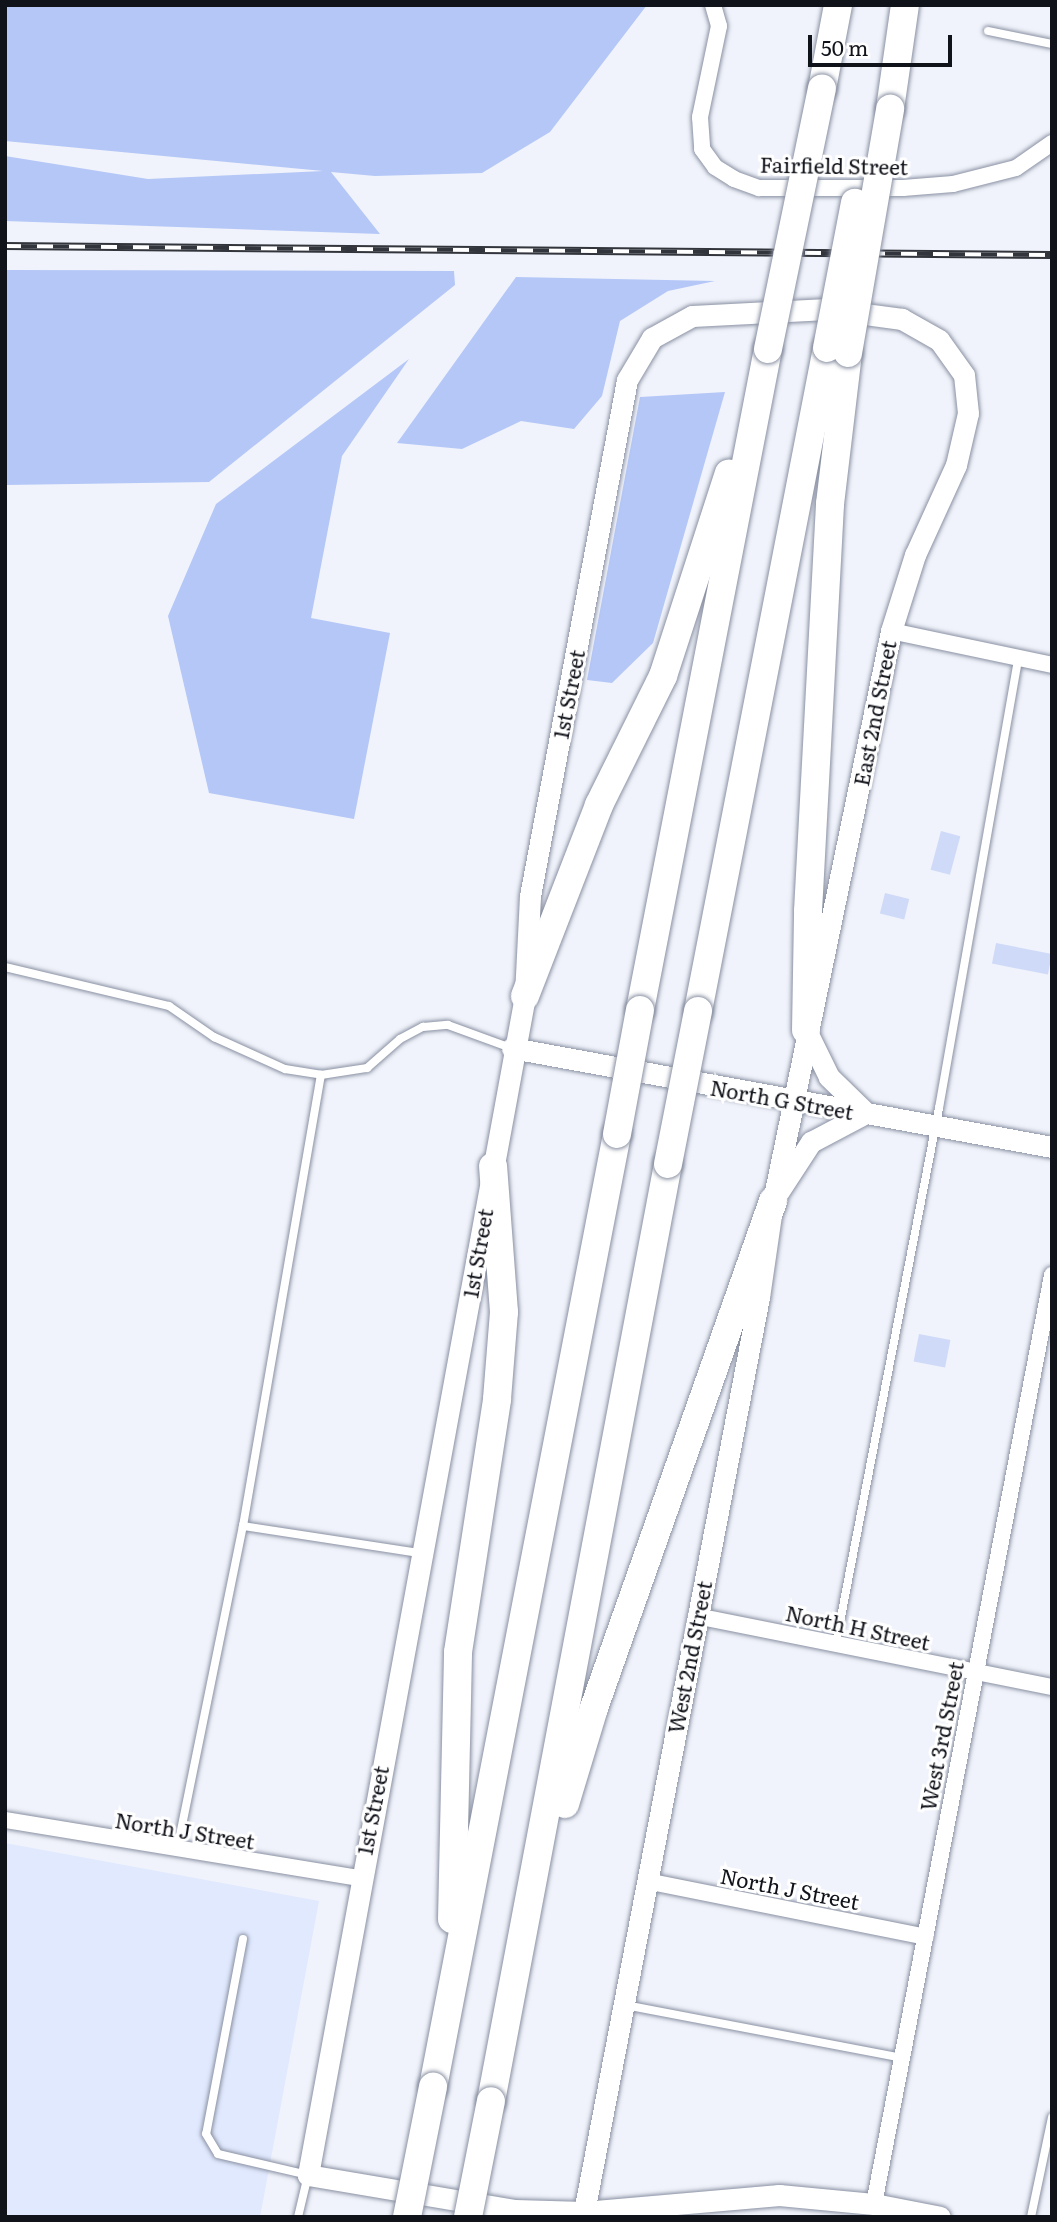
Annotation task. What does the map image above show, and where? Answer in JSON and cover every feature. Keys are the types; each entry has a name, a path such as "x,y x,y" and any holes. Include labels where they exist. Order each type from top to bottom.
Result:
{"highway":[{"path":"407,2217 760,388 838,5"},
{"path":"882,107 894,5"},
{"path":"468,2217 523,1944 698,1011 837,351 882,107 905,5"},
{"path":"806,1030 808,911 837,351"},
{"path":"525,996 598,805 663,676 760,388"},
{"path":"450,2000 458,1652 497,1399 503,1312 493,1166"},
{"path":"523,1944 594,1708 773,1201"}],"street":[{"name":"Fairfield Street","path":"713,5 719,26 700,117 702,149 715,167 734,179 759,188 953,184 1016,168 1052,143"},
{"name":"East 2nd Street","path":"692,316 827,309 902,318 939,340 964,375 968,413 956,466 915,555 891,631 792,1102"},
{"name":"1st Street","path":"308,2175 359,1878 423,1553 512,1048 525,996 530,896 627,380 652,338 692,316"},
{"path":"891,631 1052,665"},
{"path":"773,1201 811,1142 866,1113 829,1077 806,1030"},
{"name":"North G Street","path":"512,1048 792,1102 936,1124 1052,1147"},
{"name":"West 2nd Street","path":"584,2212 759,1297 773,1201 792,1102"},
{"name":"West 3rd Street","path":"874,2204 1052,1275"},
{"name":"North H Street","path":"696,1616 1052,1688"},
{"name":"North J Street","path":"5,1820 177,1852 359,1878"},
{"name":"North J Street","path":"646,1881 925,1937"},
{"path":"308,2175 515,2210 584,2212 779,2195 874,2204 935,2216"}],"lane":[{"path":"988,31 1052,44"},
{"path":"836,1643 936,1124 1018,658"},
{"path":"5,967 169,1006 214,1037 285,1069 321,1075 367,1068 400,1039 423,1027 448,1026 512,1048"},
{"path":"177,1852 243,1526 321,1075"},
{"path":"243,1526 423,1553"},
{"path":"243,1939 206,2134 218,2154 308,2175"},
{"path":"622,2004 902,2058"},
{"path":"1031,2217 1052,2117"},
{"name":"1st Street","path":"298,2217 308,2175"}],"shaded area":[{"path":"5,5 647,5 550,132 482,173 375,176 331,172 380,234 5,221 5,156 148,179 323,171 5,141"},
{"path":"5,270 454,271 455,285 209,482 5,485"},
{"path":"516,277 715,281 668,291 620,321 602,396 574,429 521,421 462,449 397,443"},
{"path":"409,359 342,456 311,618 390,633 354,819 209,793 168,616 216,504"},
{"path":"725,392 653,643 612,683 587,680 640,397"},
{"path":"5,1843 319,1901 260,2217 5,2217"}],"building":[{"path":"941,831 960,836 950,875 931,870"},
{"path":"885,893 909,899 904,919 880,913"},
{"path":"996,943 1052,954 1048,974 992,964"},
{"path":"919,1334 950,1340 945,1368 914,1361"}],"railway":[{"path":"5,246 1052,255"}]}
